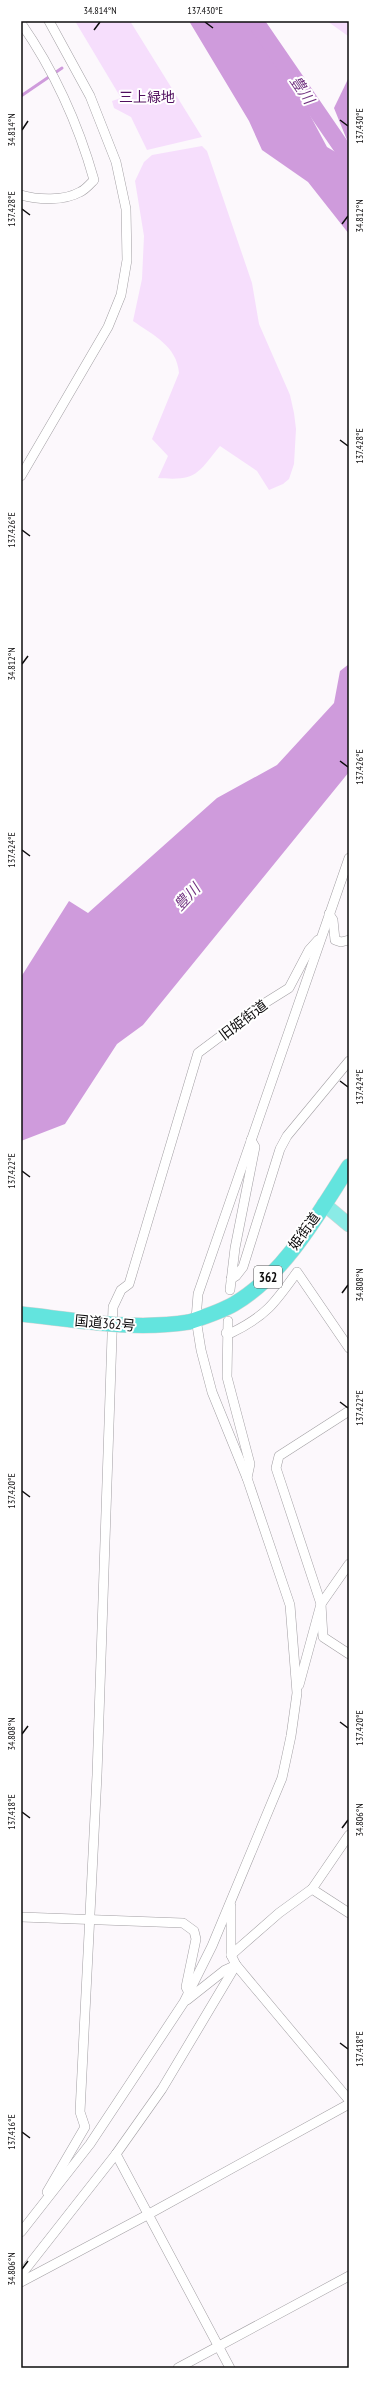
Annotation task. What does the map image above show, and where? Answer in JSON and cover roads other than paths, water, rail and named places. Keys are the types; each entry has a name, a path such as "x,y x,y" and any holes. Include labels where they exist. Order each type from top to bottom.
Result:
{"highway":[{"name":"姫街道","path":"192,1320 235,1303 265,1280 277,1268 324,1204 349,1166"},
{"name":"国道362号","path":"21,1314 134,1326 170,1325 192,1320"}],"main road":[{"path":"324,1204 349,1225"}],"street":[{"path":"21,476 108,327 121,295 127,260 126,209 116,162 90,96 49,21"},
{"path":"21,23 40,50 64,97 82,138 94,180 80,192 68,196 45,198 21,195"},
{"path":"297,1693 290,1605 247,1478 212,1392 192,1320 198,1294 250,1140 349,858"},
{"path":"329,914 333,920 335,940 341,942 349,940"},
{"name":"旧姫街道","path":"91,1918 113,1306 121,1290 129,1284 198,1053 265,1002 289,988 309,950 322,935"},
{"path":"231,1279 236,1276 242,1267 280,1149 288,1136 349,1061"},
{"path":"230,1290 234,1248 255,1147 250,1140"},
{"path":"226,1333 231,1334 261,1317 277,1300 297,1272 349,1348"},
{"path":"228,1321 226,1333 227,1377 250,1464 247,1478"},
{"path":"349,1411 279,1456 276,1468 321,1604 323,1636 349,1654"},
{"path":"21,2232 90,2144 189,1993 232,1899 282,1778 291,1736 297,1693 321,1604 349,1564"},
{"path":"231,1955 279,1913 312,1889 349,1835"},
{"path":"312,1889 349,1913"},
{"path":"232,1899 231,1955 236,1965 349,2100"},
{"path":"21,1917 91,1918 183,1923 194,1931 196,1939 186,1987 189,1993"},
{"path":"42,2205 47,2190 85,2127 80,2112 91,1918"},
{"path":"184,2002 225,1970 236,1965"},
{"path":"21,2275 116,2154 162,2089 236,1965"},
{"path":"21,2282 149,2214 349,2104"},
{"path":"116,2154 230,2368"},
{"path":"178,2368 218,2345 349,2276"}],"water":[{"path":"189,21 262,21 264,29 327,147 349,160 349,234 308,182 262,150 249,121"},
{"path":"349,77 349,145 334,108"},
{"path":"349,664 349,772 143,1025 117,1044 65,1124 21,1141 21,977 69,901 88,913 217,798 277,765 334,703 340,671"}],"waterway":[{"name":"豊川","path":"255,21 349,158"},
{"path":"21,96 62,68"}],"park label":[{"name":"三上緑地","path":"147,97"}]}
